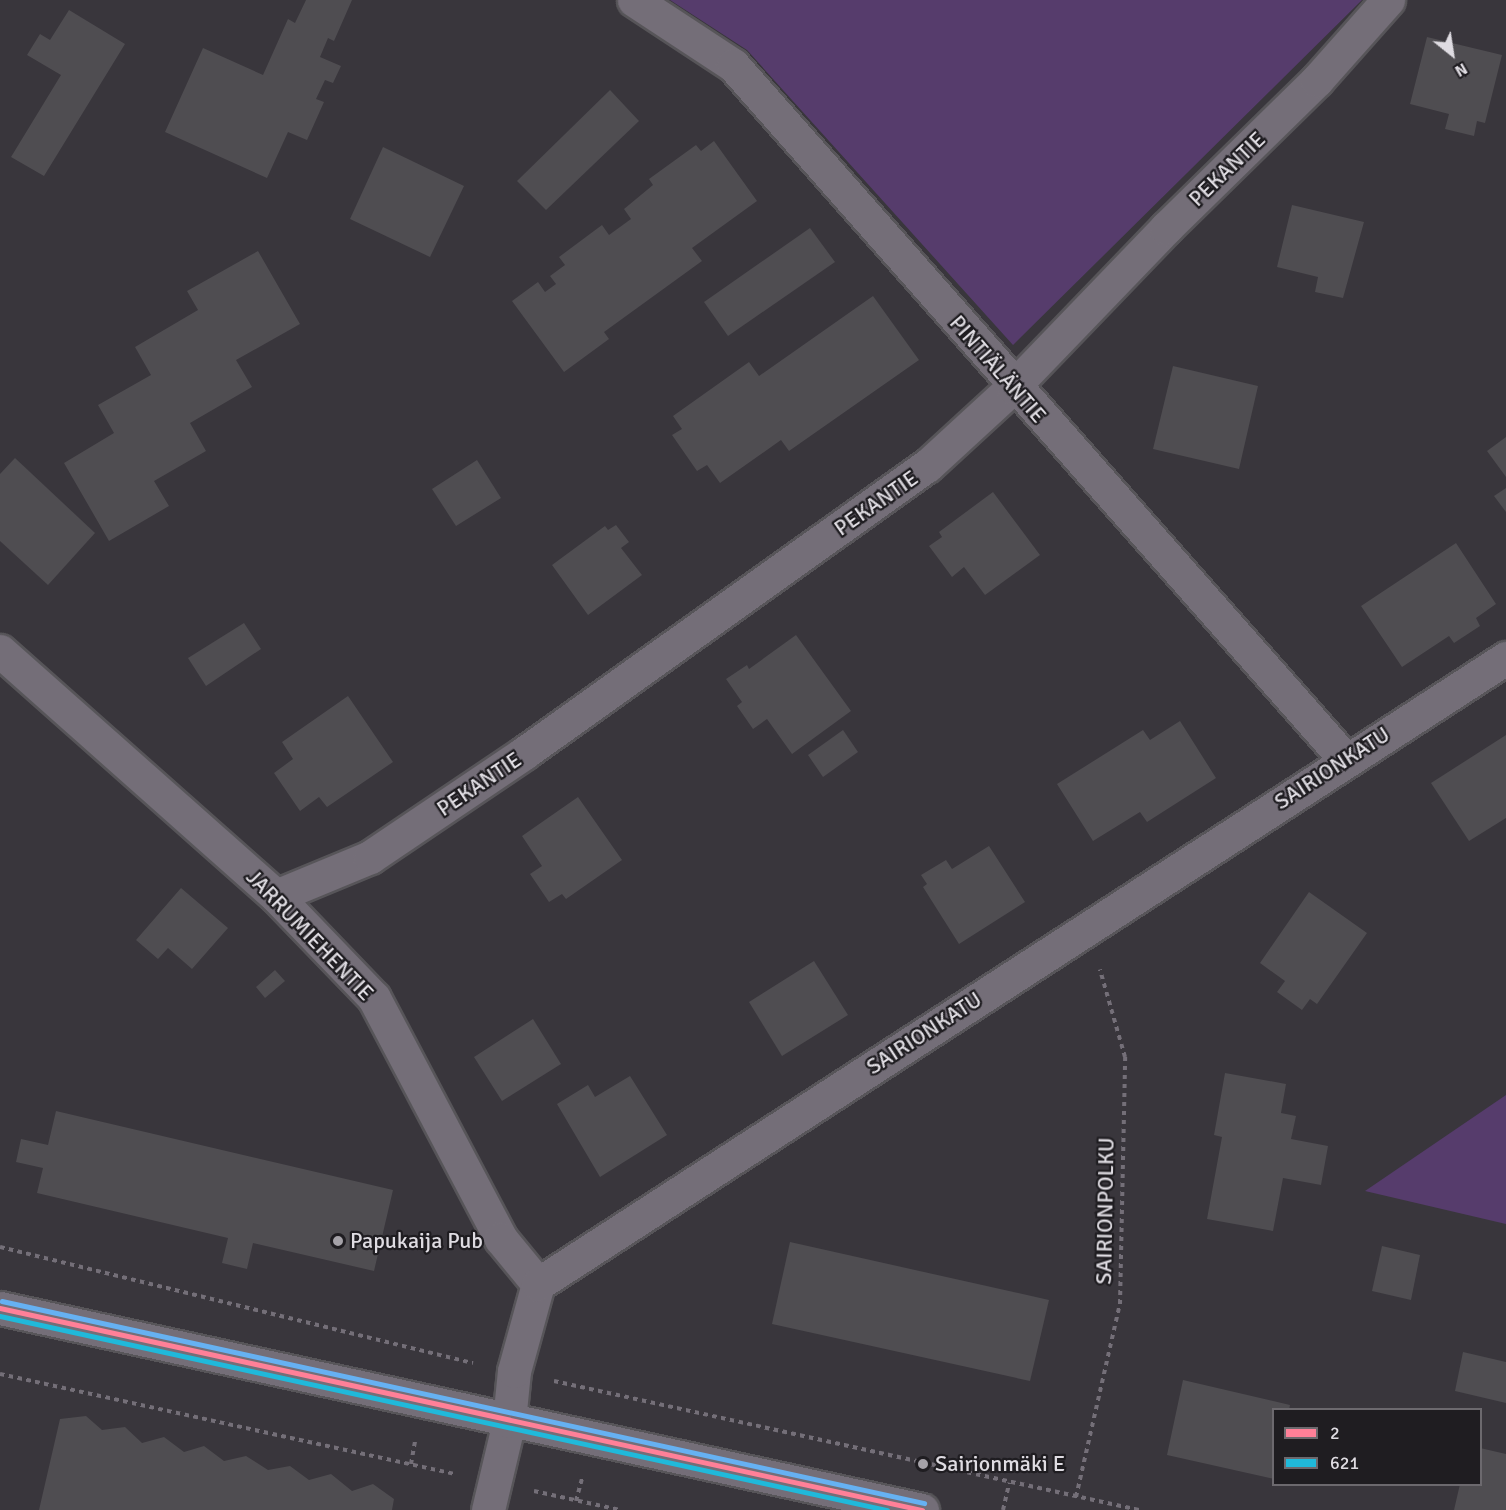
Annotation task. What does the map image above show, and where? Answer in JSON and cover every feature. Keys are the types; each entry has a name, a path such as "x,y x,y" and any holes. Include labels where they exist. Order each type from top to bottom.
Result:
{"street":[{"name":"PINTIÄLÄNTIE","path":"634,0 733,65 1013,387 1345,759"},
{"name":"PEKANTIE","path":"276,896 370,857 524,753 927,466 1013,387 1166,228 1317,80 1388,0"},
{"name":"JARRUMIEHENTIE","path":"0,651 276,896 374,998 501,1239 538,1284"},
{"name":"SAIRIONKATU","path":"538,1284 1345,759 1506,658"},
{"path":"492,1497 509,1421 514,1371 538,1284"},
{"path":"0,1308 922,1510"}],"path":[{"name":"SAIRIONPOLKU","path":"1076,1497 1120,1304 1125,1057 1088,926"},
{"path":"0,1247 434,1355 1139,1510"},
{"path":"0,1374 492,1497 620,1510"},
{"path":"1003,1510 1009,1483"}],"shaded area":[{"path":"670,0 1362,0 1013,345 747,50"},
{"path":"1506,1095 1506,1224 1365,1191"}],"building":[{"path":"306,0 352,0 334,41 328,38 320,57 341,66 333,83 325,80 316,99 324,102 307,140 288,132 267,178 165,132 203,48 263,75 288,19 295,23"},
{"path":"69,10 125,44 44,176 11,157 61,75 27,55 40,34 50,40"},
{"path":"1427,37 1502,55 1485,123 1477,121 1474,136 1445,129 1449,114 1410,104"},
{"path":"610,90 639,121 546,210 517,181"},
{"path":"714,141 757,201 692,248 702,261 604,332 609,339 564,372 512,301 538,282 545,292 556,284 550,276 565,265 559,257 602,225 609,235 631,219 624,209 653,185 649,179 696,145 701,151"},
{"path":"383,147 464,186 430,257 350,219"},
{"path":"1292,205 1364,222 1343,298 1315,292 1318,277 1277,267"},
{"path":"810,228 835,262 728,336 704,302"},
{"path":"258,251 300,324 236,360 252,387 190,423 206,451 154,481 169,506 109,541 64,463 114,433 98,405 151,375 135,347 198,310 187,291"},
{"path":"873,296 919,360 789,451 781,440 720,483 707,465 697,471 672,435 682,429 673,416 749,362 759,376"},
{"path":"1173,366 1258,386 1239,469 1153,449"},
{"path":"1506,437 1506,477 1487,451"},
{"path":"15,458 95,533 48,585 0,541 0,474"},
{"path":"477,460 501,498 456,526 432,489"},
{"path":"1506,488 1506,512 1494,496"},
{"path":"993,492 1040,555 985,595 964,567 952,577 929,546 942,537 939,532"},
{"path":"616,525 629,542 621,548 642,575 588,615 552,565 605,526 608,530"},
{"path":"1456,543 1496,604 1476,618 1480,626 1454,643 1449,636 1402,667 1361,606"},
{"path":"244,623 261,649 206,686 188,658"},
{"path":"796,635 851,711 792,754 767,719 753,729 737,706 742,702 726,679 747,665 749,669"},
{"path":"348,696 393,762 327,807 319,797 300,811 274,773 293,759 282,742"},
{"path":"1180,721 1216,778 1147,822 1140,812 1093,841 1057,784 1143,730 1150,740"},
{"path":"843,730 858,752 823,777 808,755"},
{"path":"1506,735 1506,818 1469,841 1431,783"},
{"path":"578,797 622,860 566,899 562,894 549,902 530,874 542,866 522,836"},
{"path":"989,846 1025,902 959,944 923,887 927,884 921,875 946,860 952,869"},
{"path":"181,888 228,928 192,969 168,948 158,959 136,940"},
{"path":"1309,892 1367,933 1317,1004 1310,999 1302,1010 1277,992 1285,981 1260,963"},
{"path":"814,961 848,1015 782,1056 749,1002"},
{"path":"275,970 285,981 265,998 256,987"},
{"path":"533,1019 561,1064 502,1101 474,1057"},
{"path":"1225,1073 1286,1084 1281,1113 1296,1116 1291,1139 1328,1146 1321,1185 1283,1178 1273,1231 1207,1219 1222,1137 1214,1135"},
{"path":"630,1076 667,1135 600,1177 557,1104 588,1085 595,1097"},
{"path":"56,1111 393,1190 374,1271 253,1243 247,1269 222,1263 228,1238 37,1193 43,1168 16,1162 21,1139 48,1145"},
{"path":"790,1242 1049,1300 1030,1381 772,1324"},
{"path":"1382,1246 1420,1255 1411,1300 1372,1291"},
{"path":"1463,1352 1506,1362 1506,1403 1455,1391"},
{"path":"1183,1380 1290,1405 1289,1408 1272,1408 1272,1479 1167,1455"},
{"path":"86,1416 102,1430 125,1427 142,1443 164,1437 184,1452 204,1446 224,1461 246,1456 268,1470 290,1466 309,1480 331,1474 352,1491 373,1484 394,1499 392,1510 39,1510 60,1419"},
{"path":"1482,1448 1506,1454 1506,1510 1454,1510 1460,1486 1482,1486"}],"transit line":[{"path":"2,1301 924,1503"},
{"name":"2","path":"0,1308 922,1510"},
{"name":"621","path":"0,1316 887,1510"}],"place":[{"name":"Papukaija Pub","path":"338,1241"},
{"name":"Sairionmäki E","path":"923,1464"}]}
